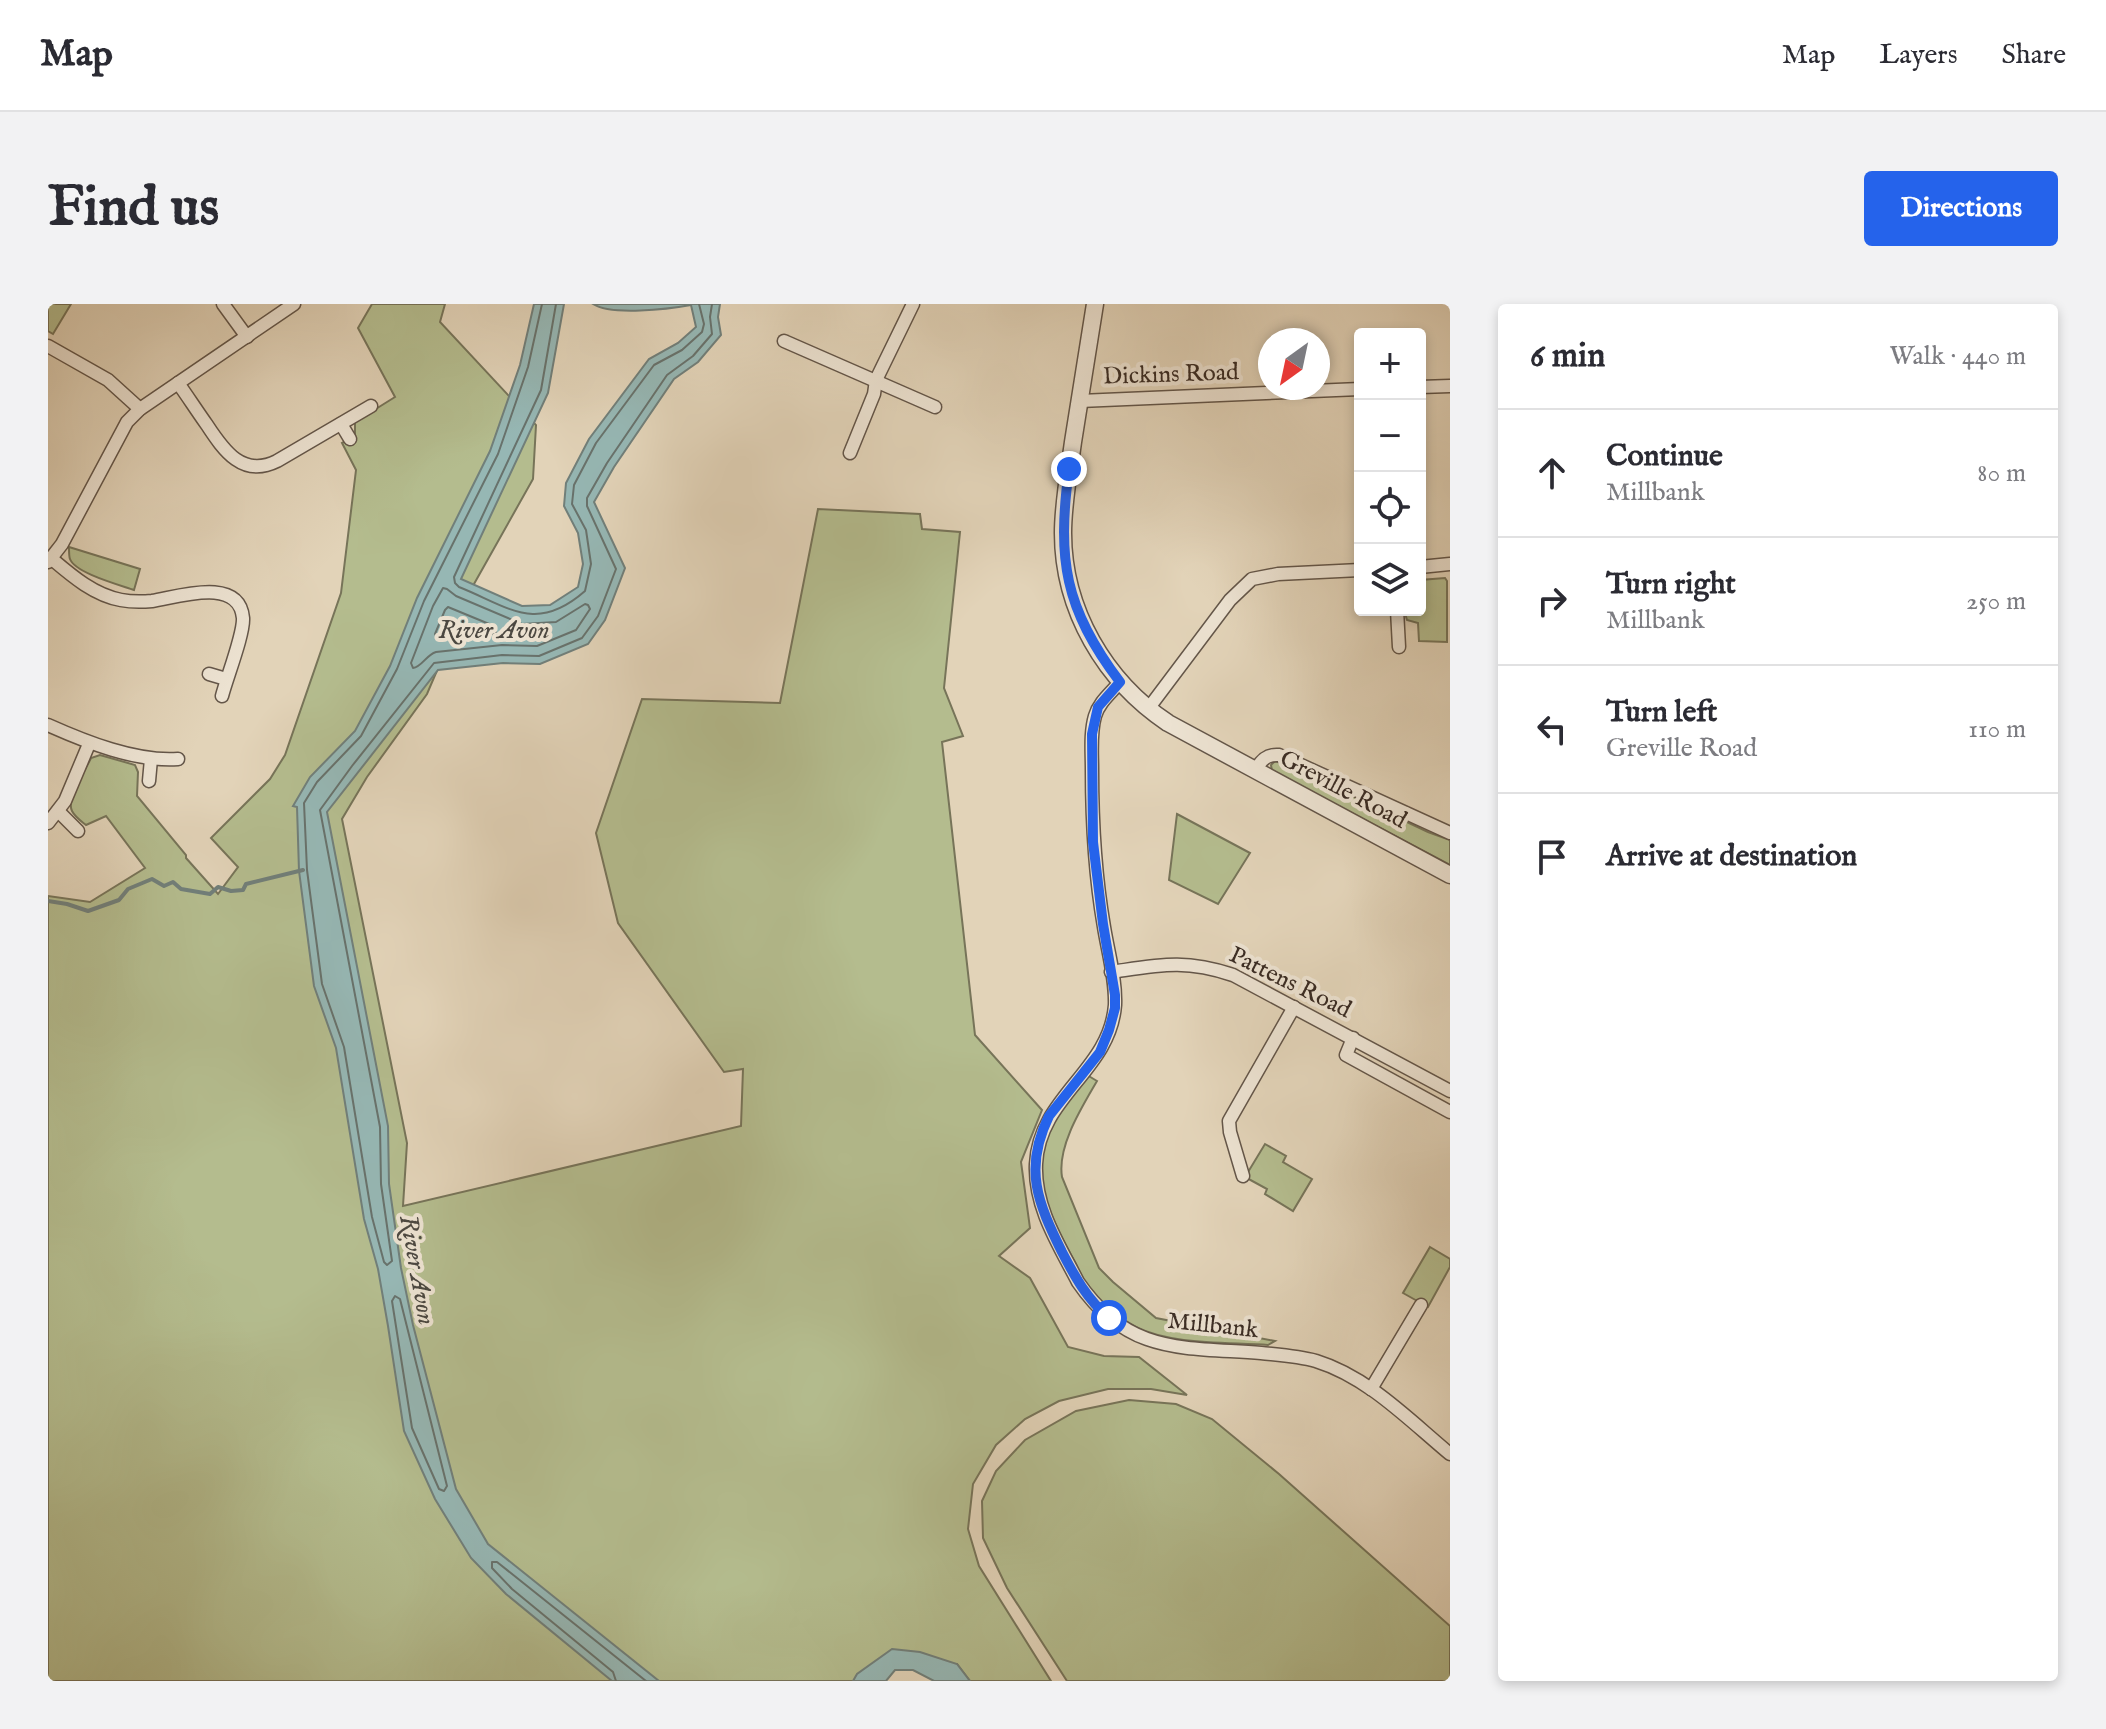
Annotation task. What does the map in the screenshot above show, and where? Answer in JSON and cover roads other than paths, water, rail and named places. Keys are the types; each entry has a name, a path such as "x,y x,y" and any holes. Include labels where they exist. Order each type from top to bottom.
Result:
{"street":[{"path":"223,304 247,337"},
{"path":"222,696 243,628 241,608 236,600 228,595 203,592 149,601 123,600 86,585 50,560 62,544 127,422 140,409 294,304"},
{"path":"850,453 874,394 876,380 913,304"},
{"name":"Greville Road","path":"1095,304 1063,534 1074,603 1104,661 1120,682 1168,723 1450,875"},
{"path":"784,341 935,407"},
{"path":"48,364 52,348 108,380 140,409"},
{"path":"178,383 224,449 233,458 261,467 272,464 371,406"},
{"path":"1426,387 1450,386"},
{"name":"Dickins Road","path":"1080,401 1354,389"},
{"path":"341,424 350,439"},
{"path":"1426,566 1450,564"},
{"path":"1148,709 1230,600 1252,579 1278,574 1354,570"},
{"path":"1397,616 1399,647"},
{"path":"209,674 226,679"},
{"name":"Millbank","path":"1120,682 1098,707 1092,734 1093,842 1115,1008 1105,1040 1093,1062 1049,1116 1041,1132 1036,1156 1036,1188 1041,1206 1078,1282 1092,1302 1125,1329 1153,1343 1299,1357 1331,1367 1371,1389 1450,1454"},
{"path":"48,725 89,744 151,759 178,759"},
{"path":"48,823 71,789 89,744"},
{"name":"Greville Road","path":"1256,770 1268,756 1279,755 1450,833"},
{"path":"149,781 151,759"},
{"path":"58,811 78,831"},
{"name":"Pattens Road","path":"1111,972 1155,965 1205,966 1233,975 1450,1091"},
{"path":"1243,1176 1229,1121 1294,1007"},
{"name":"Pattens Road","path":"1353,1038 1346,1055 1450,1112"},
{"path":"1371,1389 1421,1305"}],"water":[{"name":"River Avon","path":"534,304 564,304 548,393 461,579 522,606 550,605 578,587 583,564 578,533 564,506 566,483 589,439 649,359 678,343 696,327 691,305 626,311 593,304 720,304 718,317 721,335 698,362 674,379 594,502 625,568 605,620 588,644 540,664 503,663 438,670 327,812 388,1126 389,1184 401,1268 456,1489 488,1544 659,1681 612,1681 506,1594 471,1558 435,1499 404,1431 378,1269 364,1219 336,1048 314,986 299,871 297,807 293,806 310,777 355,731 390,666 417,598 490,451 520,365"},
{"path":"892,1649 920,1652 957,1664 970,1681 934,1681 913,1670 895,1670 886,1681 853,1681 857,1674"}],"waterway":[{"path":"48,901 88,911 119,900 128,889 152,879 164,886 173,882 181,889 210,894 218,887 231,891 243,890 246,884 303,870"}]}
